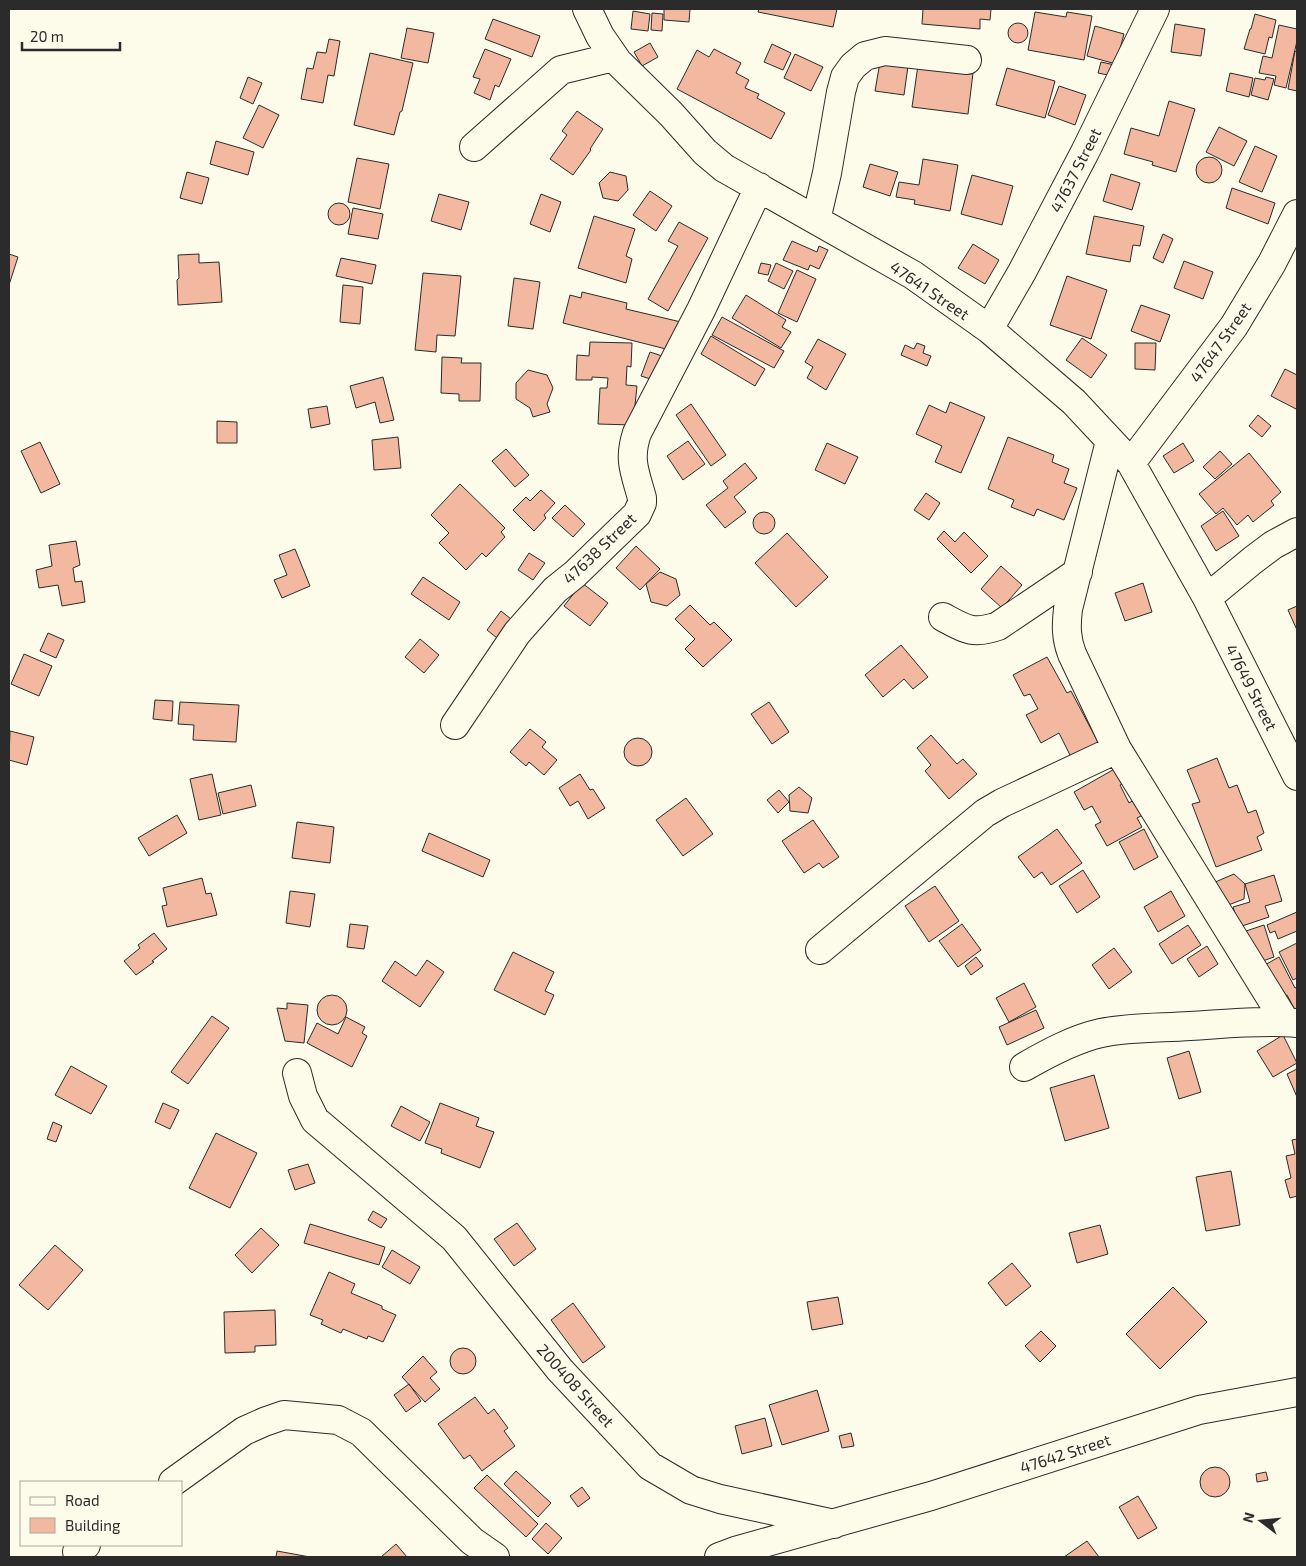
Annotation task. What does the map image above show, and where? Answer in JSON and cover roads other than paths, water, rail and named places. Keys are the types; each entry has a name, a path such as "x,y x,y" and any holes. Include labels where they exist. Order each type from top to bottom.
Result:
{"street":[{"name":"47641 Street","path":"587,9 607,47 706,152 724,168 912,275 989,329 1074,402 1131,463 1208,598"},
{"name":"47637 Street","path":"989,329 1022,272 1085,152 1154,9"},
{"path":"474,147 561,70 607,47"},
{"path":"816,220 827,173 841,92 845,78 852,66 865,56 885,51 967,60"},
{"name":"47638 Street","path":"455,725 517,633 555,590 637,514 642,498 632,460 632,447 701,310 759,187"},
{"name":"47647 Street","path":"1131,463 1234,326 1272,263 1297,214"},
{"path":"1110,441 1068,610 1067,641 1117,749 1291,1022"},
{"path":"1208,598 1266,550 1297,532"},
{"path":"943,618 968,629 976,631 987,630 998,626 1078,572"},
{"name":"47649 Street","path":"1208,598 1297,776"},
{"path":"820,950 985,814 1117,749"},
{"path":"1024,1067 1059,1048 1100,1033 1230,1023 1291,1022"},
{"name":"200408 Street","path":"297,1073 303,1096 316,1120 454,1238 560,1370 650,1466 691,1490 834,1524"},
{"name":"47642 Street","path":"834,1524 932,1496 1199,1410 1297,1392"},
{"path":"174,1481 244,1431 264,1422 284,1415 338,1420 361,1432 472,1541 495,1557"},
{"path":"719,1557 834,1524"}]}
